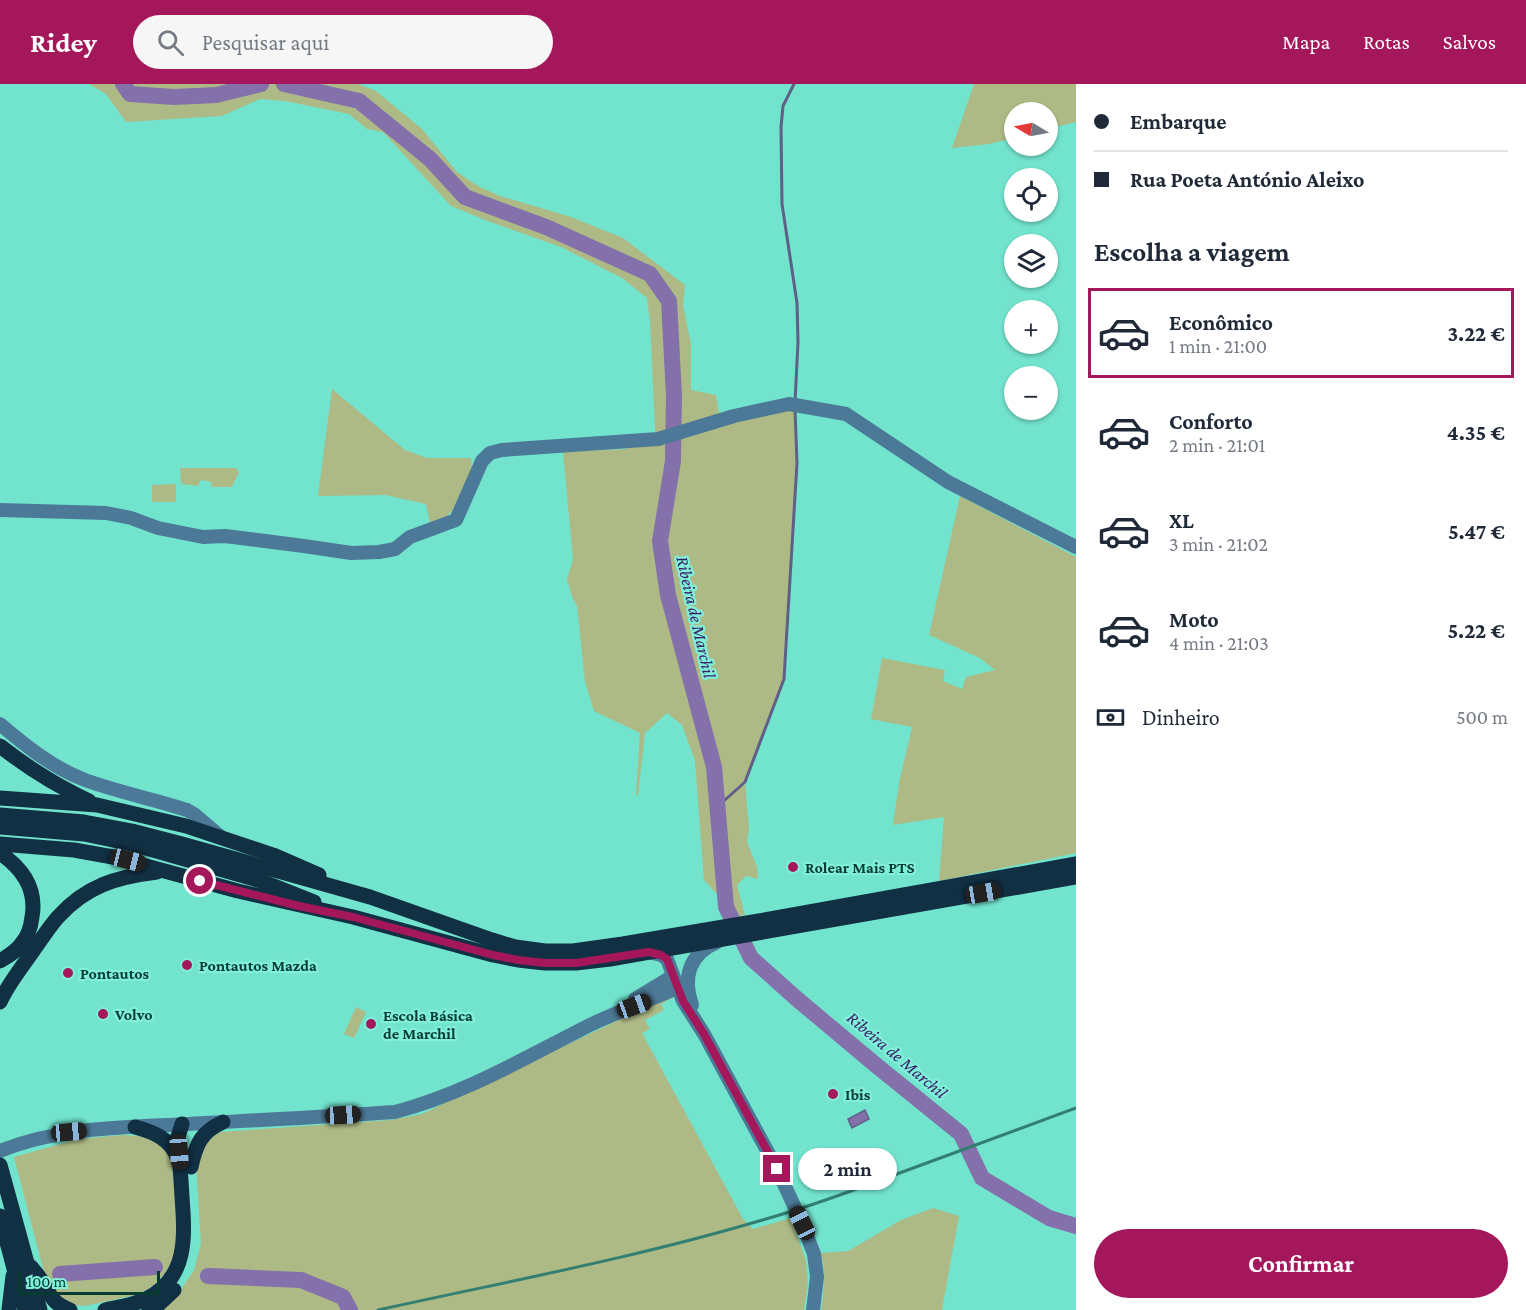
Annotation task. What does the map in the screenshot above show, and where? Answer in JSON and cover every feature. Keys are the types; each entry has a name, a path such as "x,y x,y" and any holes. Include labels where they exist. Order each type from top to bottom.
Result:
{"main road":[{"path":"0,746 59,787 97,805"},
{"path":"0,798 97,805 190,820 224,838 291,862 370,897"},
{"path":"0,815 84,822 132,831 370,897 515,947 545,951 573,951 723,934"},
{"path":"0,827 84,834 132,844 261,881 353,917"},
{"path":"0,843 113,856 238,891 353,917 493,955 545,963 576,963 649,952 723,934 1076,864"},
{"path":"0,853 23,873 31,889 34,906 31,926 23,943 0,961"},
{"path":"0,1002 3,994 57,918 73,902 91,890 113,880 136,874 163,871"},
{"path":"754,928 1076,877"},
{"path":"185,1166 199,1141 214,1126 223,1122"},
{"path":"105,1310 146,1299 164,1286 177,1268 181,1257 184,1232 186,1130 182,1124"},
{"path":"135,1127 162,1137 185,1166 194,1224 192,1252 184,1277 168,1297 148,1310"},
{"path":"1,1168 20,1262 25,1310"},
{"path":"0,1216 40,1310"},
{"path":"9,1310 20,1262"},
{"path":"20,1262 44,1283 54,1302 70,1310"}],"street":[{"path":"0,510 106,513 131,518 158,528 203,537 225,536 351,553 379,552 395,549 410,537 456,520 482,461 490,453 502,450 658,439 734,416 789,404 846,414 948,482 1076,547"},
{"path":"0,724 30,749 56,766 112,789 187,810 190,820"},
{"path":"704,1034 689,996 689,970 698,954 723,934"},
{"path":"649,952 667,959 683,1001 704,1034 777,1169 802,1223 813,1254 817,1277 813,1310"},
{"path":"0,1151 17,1144 69,1132 395,1112 419,1106 452,1094 675,982"}],"green space":[{"path":"89,84 358,84 376,91 422,129 457,172 478,186 500,196 571,217 623,238 685,285 683,305 691,344 691,390 716,395 720,420 795,405 797,463 784,679 745,782 749,828 747,842 757,867 758,879 746,876 737,885 745,915 723,918 718,895 704,880 695,761 682,725 667,713 645,733 638,795 636,795 640,733 594,711 585,682 577,606 567,579 573,559 563,452 626,449 626,441 657,439 647,298 622,278 561,247 451,206 383,132 367,129 349,114 285,101 260,99 222,116 126,122 106,94"},
{"path":"974,84 1076,84 1076,122 1058,126 1058,102 1004,102 1004,140 952,148"},
{"path":"332,389 405,450 427,458 471,458 472,470 454,509 446,517 430,523 426,504 385,495 318,496"},
{"path":"180,468 236,468 239,472 232,487 211,487 211,482 201,480 198,486 181,484"},
{"path":"176,484 176,502 152,502 152,485"},
{"path":"960,496 1076,557 1076,853 939,881 944,817 893,825 899,783 912,727 871,719 882,658 945,670 943,681 962,689 966,677 995,670 980,658 929,635"},
{"path":"669,996 674,997 661,1004 664,1010 645,1020 650,1029 642,1033 743,1219 753,1229 791,1218 806,1261 808,1283 804,1310 156,1310 180,1291 194,1270 201,1243 196,1164 207,1140 220,1132 391,1120 422,1114"},
{"path":"356,1007 366,1012 354,1038 344,1034"},
{"path":"123,1135 152,1140 164,1148 172,1160 178,1240 175,1256 166,1272 154,1285 140,1294 85,1306 74,1305 63,1301 47,1284 14,1157 78,1139"},
{"path":"933,1208 959,1216 942,1310 821,1310 824,1275 820,1253 848,1251 901,1220"}],"shaded area":[{"path":"865,1110 869,1119 852,1128 848,1119"}],"waterway":[{"name":"Ribeira de Marchil","path":"123,84 130,94 174,97 216,95 261,84"},
{"name":"Ribeira de Marchil","path":"284,84 359,101 430,159 465,197 546,227 650,274 669,301 674,395 673,461 660,541 668,595 714,767 726,907 751,958 797,999 961,1134 982,1178 1049,1218 1076,1226"},
{"path":"794,84 783,106 781,127 782,204 797,303 795,402"},
{"path":"717,807 745,782 784,679 797,463 795,409"},
{"path":"60,1274 155,1267"},
{"path":"208,1276 301,1280 343,1297 350,1310"}],"railway":[{"path":"378,1310 617,1258 759,1221 851,1191 1076,1108"}],"place":[{"name":"Rolear Mais PTS","path":"793,867"},
{"name":"Pontautos Mazda","path":"187,965"},
{"name":"Pontautos","path":"68,973"},
{"name":"Volvo","path":"103,1014"},
{"name":"Escola Básica de Marchil","path":"371,1024"},
{"name":"Ibis","path":"833,1094"}],"route":[{"path":"200,881 353,917 518,960 576,963 649,952 661,955 667,959 683,1001 704,1034 777,1169"}]}
